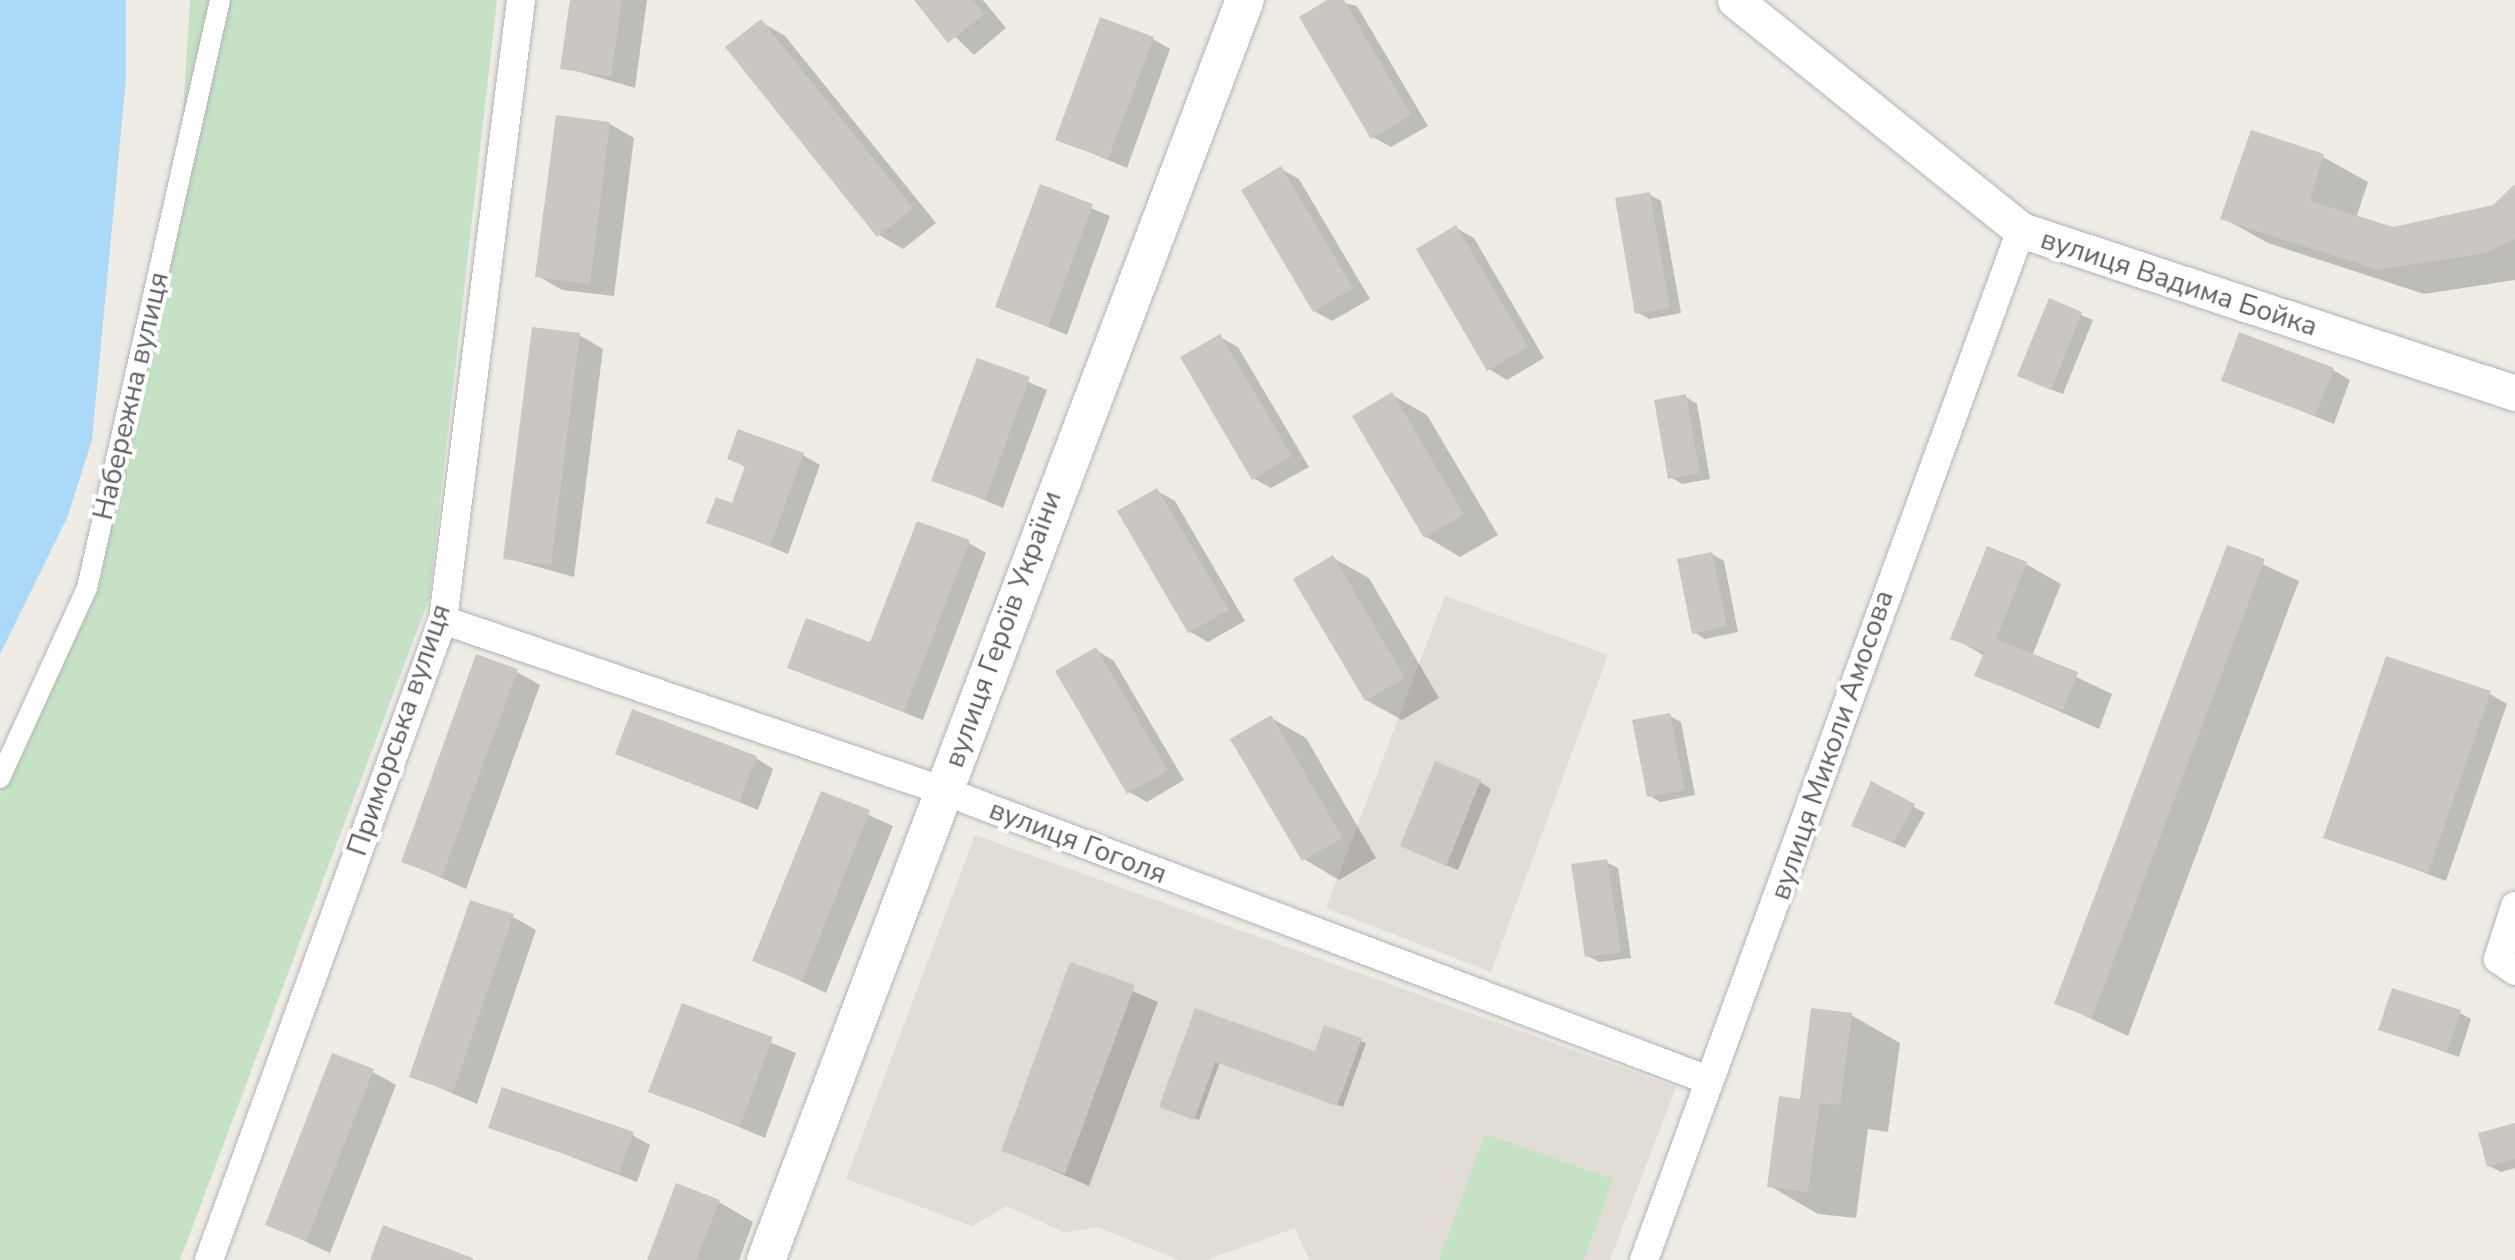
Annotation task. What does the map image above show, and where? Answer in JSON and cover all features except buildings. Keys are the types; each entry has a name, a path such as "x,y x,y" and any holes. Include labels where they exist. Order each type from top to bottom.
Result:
{"main road":[{"name":"вулиця Героїв України","path":"766,1260 1244,0"}],"street":[{"name":"Набережна вулиця","path":"0,778 87,588 220,0"},
{"name":"Приморська вулиця","path":"209,1260 443,620 520,0"},
{"name":"вулиця Вадима Бойка","path":"1745,2 2022,230 2515,393"},
{"name":"вулиця Миколи Амосова","path":"1644,1260 2022,230"},
{"name":"вулиця Гоголя","path":"443,620 944,791 1708,1080"},
{"path":"2515,906 2498,959 2515,971"}],"shaded area":[{"path":"1445,596 1608,655 1491,972 1326,908"},
{"path":"975,835 1676,1087 1610,1260 1309,1260 1295,1228 1207,1260 1179,1260 1097,1227 1065,1233 1007,1206 972,1226 846,1179"}],"green space":[{"path":"190,0 497,0 429,599 180,1260 0,1260 0,771 99,589 182,130"},
{"path":"1485,1134 1613,1179 1584,1260 1439,1260"}],"water":[{"path":"0,0 126,0 126,79 92,440 67,518 0,654"}]}
